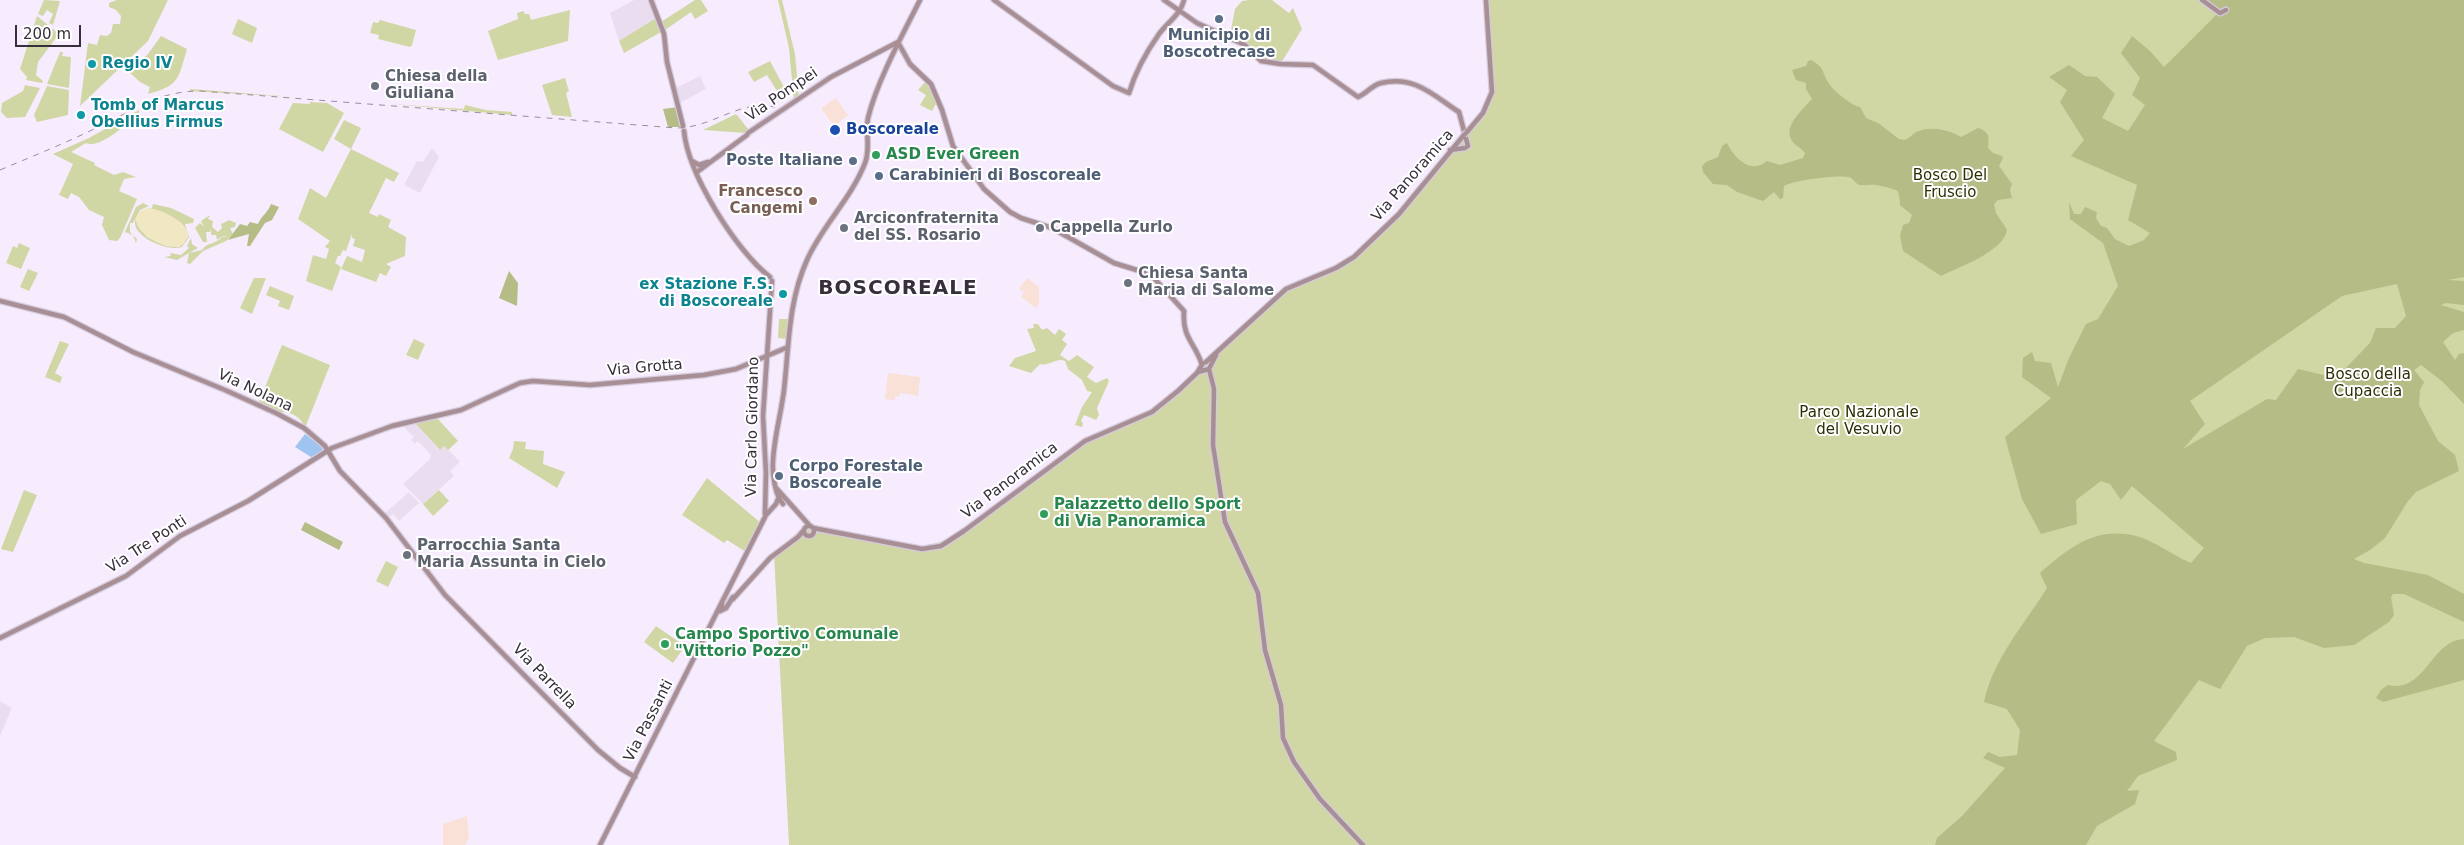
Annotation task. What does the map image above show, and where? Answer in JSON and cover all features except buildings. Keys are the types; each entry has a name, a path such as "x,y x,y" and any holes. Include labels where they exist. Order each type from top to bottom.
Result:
{"street":[{"path":"651,0 664,34 667,62 685,142 698,174"},
{"path":"788,346 793,300 806,261 819,235 842,205 865,164 868,147 868,118 898,42 920,0"},
{"path":"994,0 1081,64 1113,86 1129,93 1135,75 1153,43 1180,10 1184,0"},
{"path":"1164,0 1197,23 1244,45 1261,61 1313,65 1358,97 1379,83 1405,80 1418,85 1459,112 1468,146 1450,150"},
{"name":"Via Panoramica","path":"788,346 784,388 772,462 779,500 790,506 811,527 821,531 850,534 922,549 941,546 964,532 1085,441 1152,412 1205,366 1286,289 1336,268 1354,257 1399,214 1450,150 1483,113 1490,102 1492,92 1486,0"},
{"path":"2202,0 2220,13 2226,10"},
{"path":"898,42 910,64 931,84 942,110 953,146 976,181 1010,212 1052,228 1114,263 1152,277 1184,311 1184,329 1188,341 1205,366 1214,389 1213,445 1226,522 1258,593 1265,650 1281,705 1284,741 1294,762 1320,800 1363,845"},
{"name":"Via Pompei","path":"698,174 702,168 733,147 747,134 802,99 831,77 898,42"},
{"path":"692,161 699,164 712,162"},
{"name":"Via Carlo Giordano","path":"698,174 737,244 771,279 763,416 766,473 765,515"},
{"name":"Via Nolana","path":"0,301 64,317 134,352 276,413 304,428 329,451 340,472 386,518 440,588"},
{"name":"Via Grotta","path":"329,451 398,424 461,410 503,392 520,382 590,385 704,375 736,369 766,354 788,346"},
{"name":"Via Tre Ponti","path":"0,638 126,576 180,536 248,501 299,467 329,451"},
{"path":"779,500 783,504 790,506"},
{"name":"Via Passanti","path":"716,615 731,595 765,515 779,500"},
{"path":"803,521 804,530 810,535"},
{"path":"810,535 811,527"},
{"name":"Via Panoramica","path":"731,595 737,592 778,551 798,537 804,530 811,527"},
{"name":"Via Panoramica","path":"798,537 821,531"},
{"name":"Via Parrella","path":"440,588 598,750 620,768 635,777"},
{"name":"Via Passanti","path":"601,845 723,600 731,595"},
{"name":"Via Passanti","path":"722,609 723,600"}],"shaded area":[{"path":"634,0 649,0 656,18 619,41 610,13"},
{"path":"700,76 706,89 680,103 676,88"},
{"path":"836,98 848,115 837,124 831,122 821,108"},
{"path":"432,148 439,157 420,193 404,185 417,161 423,162"},
{"path":"1027,278 1039,287 1039,303 1036,308 1021,297 1024,292 1019,289"},
{"path":"888,373 920,377 918,396 900,393 899,397 895,396 895,400 885,399"},
{"path":"414,421 439,450 445,446 460,462 450,471 454,476 423,504 403,484 430,459 431,455 417,441 415,444 411,440 414,437 401,424"},
{"path":"409,492 419,503 399,521 393,514 389,517 385,513"},
{"path":"0,701 12,708 0,736"},
{"path":"467,816 469,838 465,845 443,845 443,824"}],"green space":[{"path":"44,0 60,1 53,25 49,23 53,14 47,10 43,16 38,14"},
{"path":"117,0 168,0 148,41 80,106 88,43 97,45 100,35 107,36 111,33 113,24 120,24 121,16 116,10 109,7 109,3"},
{"path":"695,0 701,0 708,11 695,19 691,12 665,30 661,22"},
{"path":"778,0 782,0 795,54 799,99 794,101 789,48"},
{"path":"1272,0 1289,13 1293,8 1302,29 1281,63 1263,60 1246,44 1230,35 1235,9 1242,1"},
{"name":"Parco Nazionale del Vesuvio","path":"1484,0 2464,0 2464,845 789,845 774,553 807,524 819,528 923,546 949,540 1082,440 1150,410 1169,396 1197,369 1200,361 1208,359 1285,289 1333,268 1356,254 1398,214 1442,158 1479,117 1488,101 1491,83"},
{"name":"Bosco della Cupaccia","path":"2206,0 2464,0 2464,277 2448,280 2464,281 2464,305 2446,303 2441,305 2464,312 2464,330 2453,333 2443,342 2455,360 2459,354 2464,353 2464,404 2443,382 2421,365 2414,370 2424,382 2420,390 2419,405 2438,441 2455,455 2459,471 2416,492 2408,501 2385,538 2370,550 2354,559 2364,563 2428,575 2464,594 2464,622 2404,594 2393,594 2391,597 2394,615 2389,622 2354,645 2324,648 2294,637 2265,638 2247,646 2220,689 2199,680 2154,741 2176,752 2177,760 2138,776 2127,791 2139,790 2135,804 2097,826 2086,845 1935,845 1937,838 1962,816 2005,768 1983,758 1988,752 2000,757 2017,755 2020,730 2007,709 1984,702 1994,671 2010,643 2047,588 2040,573 2061,555 2084,541 2108,534 2121,534 2142,538 2191,563 2204,548 2132,486 2121,500 2110,484 2101,481 2076,500 2077,524 2041,534 2022,499 2005,437 2051,398 2022,377 2023,358 2032,352 2035,361 2051,363 2058,387 2069,358 2086,324 2098,319 2118,286 2103,243 2070,219 2069,202 2074,214 2081,214 2085,207 2097,212 2096,218 2101,226 2107,228 2115,239 2129,246 2144,240 2150,233 2128,220 2137,185 2071,156 2084,140 2060,102 2067,90 2049,77 2069,65 2085,76 2097,77 2115,94 2102,118 2128,131 2145,105 2132,95 2140,78 2121,53 2132,36 2150,51 2164,67 2219,12","holes":["2397,284 2406,316 2395,328 2376,328 2370,343 2336,378 2298,369 2276,400 2267,399 2183,449 2205,424 2190,401 2342,296"]},
{"path":"570,10 568,41 498,60 488,31 518,19 517,13 523,11 525,14 529,14 531,20"},
{"path":"37,16 59,34 38,62 36,75 43,81 42,83 26,80 27,77 20,69"},
{"path":"656,18 661,32 624,53 619,41"},
{"path":"238,19 257,28 252,43 232,34"},
{"path":"380,20 416,30 412,45 410,47 378,39 379,35 370,33 373,22 378,23"},
{"path":"161,36 187,49 177,79 167,87 148,94 150,87 140,82 129,72 148,54"},
{"path":"60,52 63,52 62,56 71,57 69,88 47,84"},
{"name":"Bosco Del Fruscio","path":"1811,60 1821,67 1830,85 1837,93 1852,104 1860,107 1866,118 1878,123 1899,139 1905,140 1917,132 1929,129 1946,131 1961,137 1978,128 1987,133 1988,148 1993,153 2002,156 2003,158 1999,166 2012,184 2010,190 2012,198 1998,200 1994,204 1996,213 2007,230 2004,238 1998,245 1979,258 1941,276 1903,251 1900,236 1903,225 1909,223 1912,215 1900,205 1898,191 1876,185 1860,185 1848,177 1825,177 1789,184 1784,186 1783,198 1780,199 1774,192 1763,201 1737,192 1727,185 1713,184 1703,172 1702,166 1706,162 1718,157 1722,146 1727,143 1739,159 1749,165 1761,165 1767,161 1780,165 1803,158 1805,153 1792,141 1790,128 1796,117 1812,99 1806,89 1806,83 1796,80 1792,70 1806,66 1808,61"},
{"path":"770,61 784,87 777,91 767,75 754,82 748,72"},
{"path":"565,78 569,91 566,93 572,117 552,115 542,85"},
{"path":"926,81 937,102 932,111 920,105 926,95 918,90"},
{"path":"25,85 40,88 25,117 7,118 1,112 2,103 23,91"},
{"path":"47,86 69,90 68,115 37,122 34,115"},
{"path":"190,89 295,97 190,91"},
{"path":"310,102 327,103 344,113 323,152 279,129 293,103 310,104"},
{"path":"391,104 464,109 465,105 486,110 512,112 512,115"},
{"path":"678,107 681,127 668,127 663,109"},
{"path":"139,110 139,115 113,135 99,142 86,143 71,152 95,163 94,165 114,175 123,172 136,177 124,179 119,191 137,199 120,238 117,241 109,240 102,225 104,217 89,210 79,197 71,193 68,199 59,195 73,164 53,154 89,138"},
{"path":"736,114 749,130 746,133 703,130"},
{"path":"344,120 361,128 351,149 334,139"},
{"path":"351,149 399,173 394,182 386,178 369,213 378,217 379,214 391,220 388,227 406,237 405,256 386,264 391,267 386,276 380,273 376,282 341,269 347,256 362,262 365,250 353,246 355,239 352,238 352,234 346,251 343,250 335,263 341,267 332,291 306,281 313,255 326,259 329,249 325,247 330,241 298,219 310,188 326,198"},
{"path":"143,203 149,206 140,210 133,223 130,223 130,232 133,235 125,232 136,207"},
{"path":"153,204 171,208 194,219 193,223 185,224 189,237 182,247 171,248 159,245 147,239 136,228 137,216 141,212 137,218 147,237 166,246 179,247 188,237 187,232 179,222 150,208 152,208"},
{"path":"271,204 279,207 272,220 265,223 250,246 247,246 249,234 228,240 240,224 247,226 250,222 258,224"},
{"path":"210,215 208,219 213,221 212,227 218,232 222,228 221,224 229,220 236,223 235,227 230,228 233,234 226,241 203,251 190,264 187,263 189,253 202,250 222,237 227,237 223,236 217,240 216,235 211,235 211,229 210,232 206,232 207,242 203,242 195,228 200,223 204,227 201,221"},
{"path":"191,238 192,244 198,248 177,260 164,257 171,256 170,253 181,255 189,248 187,246"},
{"path":"19,243 30,248 21,269 6,263 13,246 17,248"},
{"path":"28,269 38,273 29,291 20,287"},
{"path":"509,271 518,283 517,306 499,298"},
{"path":"254,278 266,278 252,314 240,308"},
{"path":"270,286 294,296 289,310 278,306 280,301 266,295"},
{"path":"779,319 790,319 787,339 778,338"},
{"path":"1033,324 1038,324 1042,330 1047,328 1055,335 1059,329 1066,334 1062,340 1067,344 1060,355 1069,361 1077,355 1094,367 1087,377 1096,383 1107,378 1109,381 1097,408 1099,415 1096,420 1084,415 1081,421 1083,423 1082,427 1075,425 1082,407 1092,392 1087,391 1082,380 1068,369 1065,361 1059,360 1043,365 1040,364 1031,373 1009,366 1015,358 1036,351 1027,329 1034,328"},
{"path":"414,339 425,344 418,360 406,355"},
{"path":"60,341 69,344 55,373 62,377 60,383 45,377"},
{"path":"282,345 330,365 305,428 297,417 285,412 275,412 273,408 259,402"},
{"path":"437,418 458,441 448,450 444,446 440,450 416,424 419,423 418,421"},
{"path":"514,441 526,442 525,449 544,451 543,464 565,472 557,488 509,458"},
{"path":"707,478 761,523 746,552 727,540 724,543 682,515"},
{"path":"24,490 37,495 13,552 1,549"},
{"path":"439,490 449,501 433,516 423,504"},
{"path":"305,522 343,542 339,550 301,530"},
{"path":"386,561 398,567 388,587 376,581"},
{"name":"Campo Sportivo Comunale \"Vittorio Pozzo\"","path":"656,626 685,646 673,663 644,642"},
{"path":"2464,639 2464,680 2383,702 2376,698 2381,690 2388,685 2401,686 2411,682 2420,675 2443,648 2453,642"}],"sand":[{"path":"149,208 167,214 183,225 188,234 184,244 175,247 164,245 154,241 138,227 136,219 139,213"}],"water":[{"path":"305,434 322,447 323,451 311,457 295,447"}],"railway":[{"path":"0,170 74,138 147,103 172,94 185,92 201,91 676,128 702,124 750,107 775,107"}],"place":[{"name":"Municipio di Boscotrecase","path":"1219,19"},
{"name":"Regio IV","path":"92,64"},
{"name":"Chiesa della Giuliana","path":"375,86"},
{"name":"Tomb of Marcus Obellius Firmus","path":"81,115"},
{"name":"Boscoreale","path":"835,130"},
{"name":"ASD Ever Green","path":"876,155"},
{"name":"Poste Italiane","path":"853,161"},
{"name":"Carabinieri di Boscoreale","path":"879,176"},
{"name":"Francesco Cangemi","path":"813,201"},
{"name":"Arciconfraternita del SS. Rosario","path":"844,228"},
{"name":"Cappella Zurlo","path":"1040,228"},
{"name":"Chiesa Santa Maria di Salome","path":"1128,283"},
{"name":"ex Stazione F.S. di Boscoreale","path":"783,294"},
{"name":"Corpo Forestale Boscoreale","path":"779,476"},
{"name":"Palazzetto dello Sport di Via Panoramica","path":"1044,514"},
{"name":"Parrocchia Santa Maria Assunta in Cielo","path":"407,555"},
{"name":"Campo Sportivo Comunale \"Vittorio Pozzo\"","path":"665,644"}],"district":[{"name":"BOSCOREALE","path":"898,289"}]}
